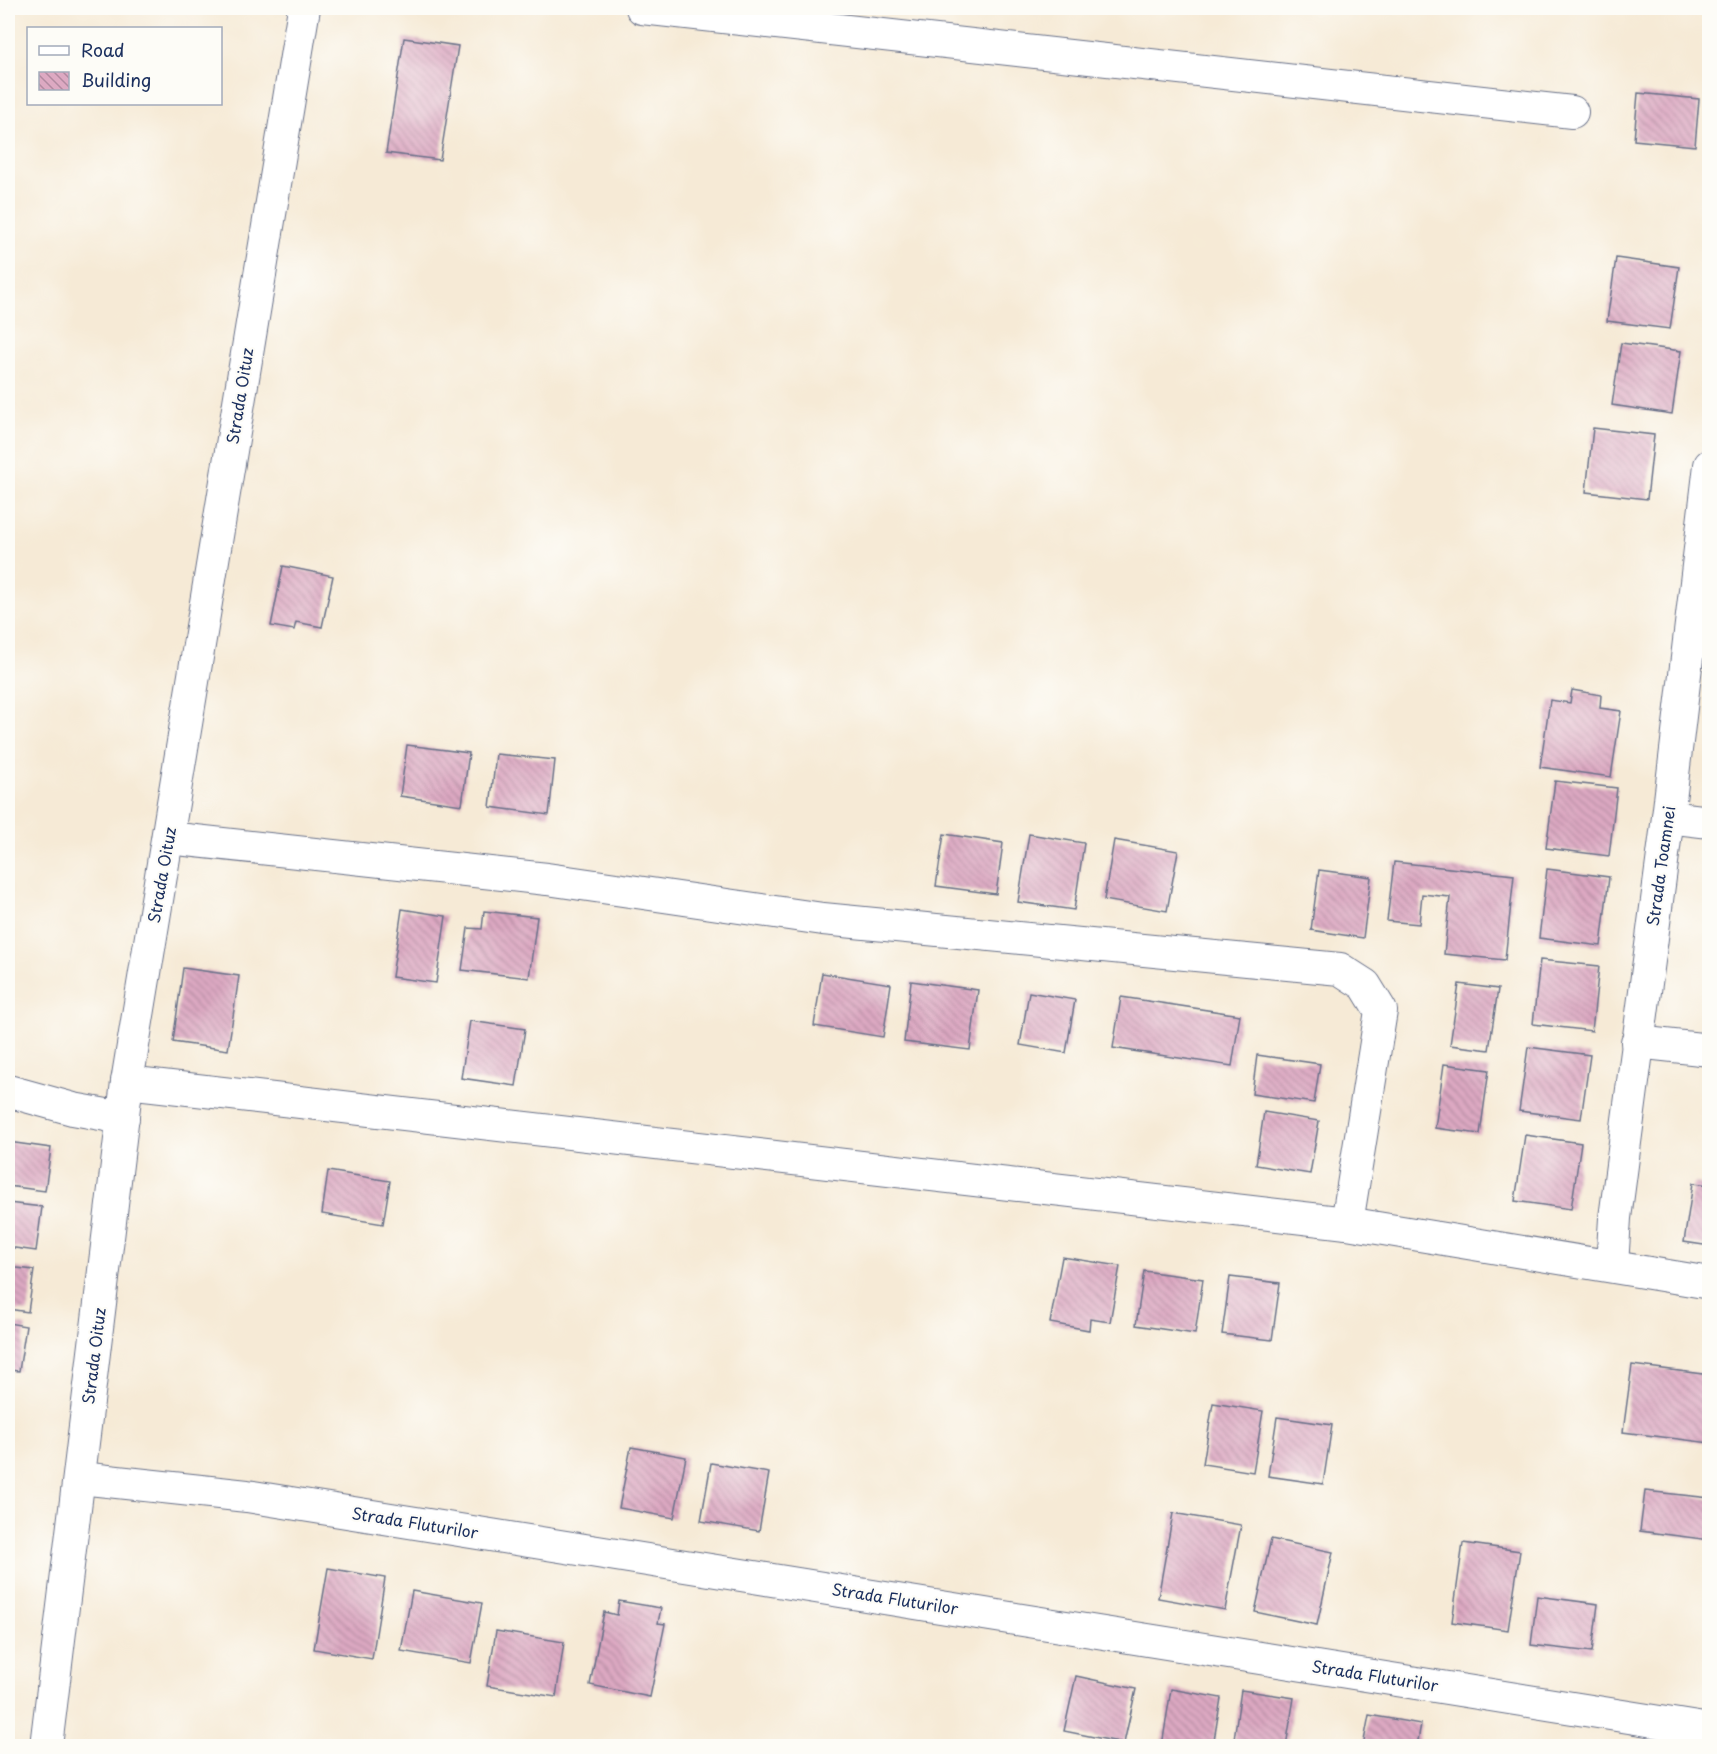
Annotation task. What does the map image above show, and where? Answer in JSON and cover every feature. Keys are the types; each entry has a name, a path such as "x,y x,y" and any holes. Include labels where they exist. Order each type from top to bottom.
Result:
{"street":[{"name":"Strada Oituz","path":"46,1746 127,1082 304,8"},
{"path":"642,8 1572,112"},
{"name":"Strada Toamnei","path":"1612,1266 1637,1042 1706,525 1710,465"},
{"path":"1668,817 1710,822"},
{"path":"168,838 547,879 823,920 1340,969 1365,985 1381,1011 1347,1223"},
{"path":"1637,1042 1710,1050"},
{"path":"127,1082 1347,1223 1710,1283"},
{"path":"8,1091 73,1109 123,1118"},
{"name":"Strada Fluturilor","path":"80,1478 247,1496 1710,1730"}],"building":[{"path":"404,38 458,46 440,160 386,153"},
{"path":"1638,93 1699,99 1695,146 1634,140"},
{"path":"1616,258 1679,267 1670,329 1607,321"},
{"path":"1621,343 1681,351 1672,414 1612,405"},
{"path":"1593,428 1654,435 1647,499 1586,492"},
{"path":"283,566 333,576 322,627 296,622 294,630 271,626"},
{"path":"1572,690 1601,695 1600,708 1621,711 1611,777 1540,767 1550,700 1570,703"},
{"path":"407,745 469,753 462,805 400,796"},
{"path":"496,754 555,760 549,815 490,807"},
{"path":"1555,781 1617,788 1609,856 1546,848"},
{"path":"944,834 1003,843 996,894 936,886"},
{"path":"1029,834 1084,843 1074,910 1018,902"},
{"path":"1114,840 1178,851 1167,911 1104,900"},
{"path":"1394,862 1514,875 1505,960 1444,954 1450,897 1422,894 1419,924 1387,921"},
{"path":"1547,869 1609,877 1601,946 1539,938"},
{"path":"1319,870 1371,877 1363,938 1311,930"},
{"path":"402,909 446,916 436,983 392,977"},
{"path":"484,911 537,917 529,978 462,970 468,928 482,929"},
{"path":"1540,960 1599,966 1592,1031 1533,1024"},
{"path":"183,968 239,976 228,1050 173,1042"},
{"path":"822,973 891,984 883,1037 814,1026"},
{"path":"911,981 978,990 970,1050 904,1042"},
{"path":"1459,984 1498,989 1489,1050 1450,1045"},
{"path":"1029,992 1075,1000 1066,1053 1020,1045"},
{"path":"1121,997 1240,1015 1232,1066 1113,1048"},
{"path":"470,1021 525,1029 516,1086 461,1078"},
{"path":"1528,1047 1590,1055 1581,1119 1519,1111"},
{"path":"1257,1055 1320,1064 1314,1103 1252,1094"},
{"path":"1444,1064 1489,1070 1480,1134 1435,1128"},
{"path":"1264,1112 1319,1121 1310,1174 1256,1165"},
{"path":"1525,1135 1581,1143 1571,1209 1515,1201"},
{"path":"8,1142 51,1148 45,1191 8,1186"},
{"path":"328,1171 390,1181 383,1224 322,1214"},
{"path":"1693,1183 1710,1185 1710,1246 1684,1242"},
{"path":"8,1203 42,1207 36,1251 8,1247"},
{"path":"1062,1257 1120,1266 1110,1322 1090,1319 1089,1330 1050,1323"},
{"path":"8,1267 34,1270 28,1312 8,1309"},
{"path":"1144,1271 1203,1279 1195,1334 1136,1325"},
{"path":"1230,1277 1280,1283 1272,1340 1222,1334"},
{"path":"8,1323 26,1326 19,1371 8,1370"},
{"path":"1632,1365 1710,1375 1710,1443 1623,1432"},
{"path":"1213,1403 1263,1411 1253,1472 1203,1464"},
{"path":"1277,1417 1332,1425 1323,1484 1268,1476"},
{"path":"631,1447 686,1457 674,1518 619,1508"},
{"path":"711,1463 769,1473 759,1531 701,1521"},
{"path":"1645,1491 1710,1498 1710,1540 1640,1531"},
{"path":"1173,1513 1241,1525 1225,1610 1158,1598"},
{"path":"1271,1539 1333,1552 1317,1625 1255,1612"},
{"path":"1463,1543 1520,1551 1508,1630 1452,1622"},
{"path":"328,1568 385,1578 372,1659 314,1649"},
{"path":"412,1591 482,1603 471,1663 401,1651"},
{"path":"1537,1596 1598,1604 1592,1652 1531,1645"},
{"path":"619,1601 661,1608 658,1623 665,1624 650,1697 590,1685 604,1612 617,1615"},
{"path":"496,1631 564,1642 556,1697 487,1686"},
{"path":"1076,1676 1136,1689 1124,1743 1064,1731"},
{"path":"1171,1689 1221,1698 1213,1746 1162,1746"},
{"path":"1241,1690 1294,1698 1286,1746 1233,1746"},
{"path":"1369,1715 1421,1724 1417,1746 1363,1746"},
{"path":"1447,1741 1474,1745 1474,1746 1446,1746"}]}
